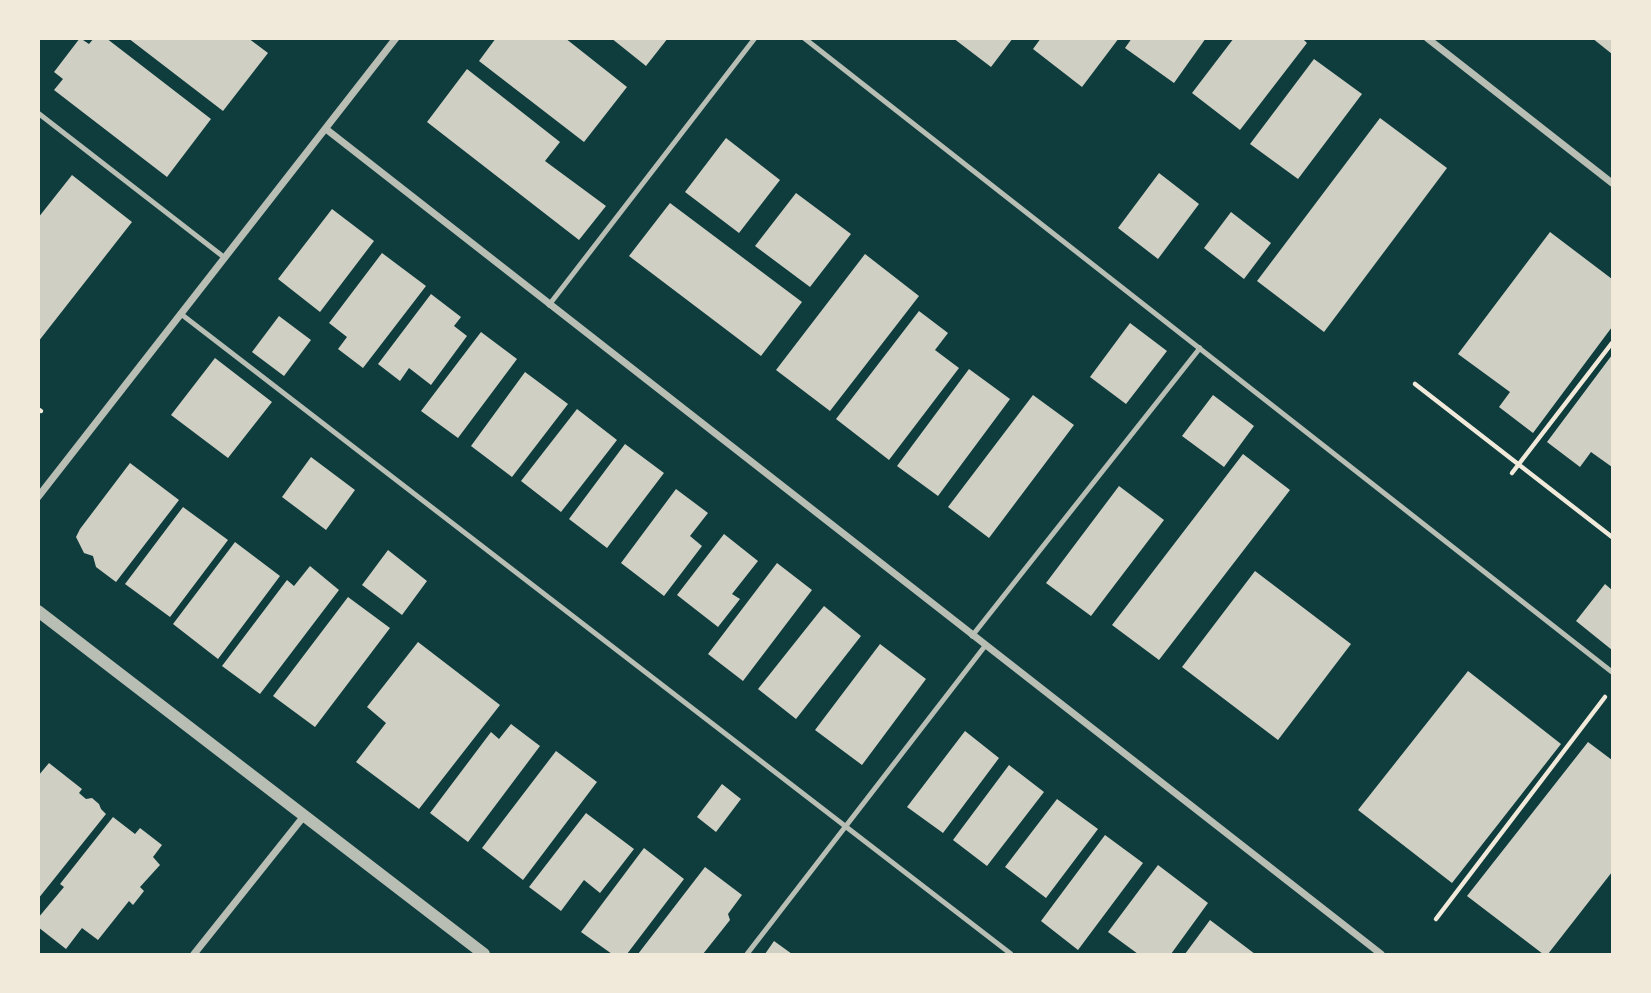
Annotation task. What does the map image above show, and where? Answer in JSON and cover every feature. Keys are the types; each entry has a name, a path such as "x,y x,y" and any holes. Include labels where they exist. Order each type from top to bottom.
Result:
{"street":[{"path":"38,497 396,38"},
{"path":"1427,38 1612,183"},
{"path":"326,128 1381,954"},
{"path":"38,611 484,954"},
{"path":"194,954 304,816"}],"lane":[{"path":"549,304 755,38"},
{"path":"804,38 1612,672"},
{"path":"38,113 225,258"},
{"path":"181,314 1011,954"},
{"path":"972,636 1200,348"},
{"path":"747,954 985,646"}],"path":[{"path":"1512,473 1612,343"},
{"path":"1415,384 1612,537"},
{"path":"1436,919 1606,695"}],"building":[{"path":"80,38 89,44 94,38 106,38 211,119 167,177 54,90 63,79 54,72"},
{"path":"128,38 248,38 268,53 223,111"},
{"path":"496,38 565,38 627,87 584,142 479,61"},
{"path":"611,38 668,38 646,66"},
{"path":"953,38 1013,38 991,67"},
{"path":"1041,38 1119,38 1082,87 1033,49"},
{"path":"1132,38 1206,38 1174,83 1125,48"},
{"path":"1234,38 1302,38 1307,43 1240,130 1192,93"},
{"path":"1592,38 1612,38 1612,54"},
{"path":"1314,59 1362,94 1298,179 1250,144"},
{"path":"467,69 560,142 545,161 606,206 579,240 427,122"},
{"path":"1380,118 1447,168 1324,332 1257,281"},
{"path":"726,138 780,180 739,233 685,192"},
{"path":"1159,173 1199,204 1158,259 1118,228"},
{"path":"72,175 132,222 38,342 38,218"},
{"path":"796,193 851,234 810,287 755,246"},
{"path":"670,203 802,302 761,356 629,256"},
{"path":"332,209 374,241 320,312 278,279"},
{"path":"1231,212 1271,243 1244,279 1204,248"},
{"path":"1550,232 1612,279 1612,327 1533,433 1499,407 1510,392 1458,354"},
{"path":"382,253 426,286 363,368 338,349 347,337 329,323"},
{"path":"865,254 919,296 830,411 776,370"},
{"path":"431,294 461,317 454,326 467,336 431,385 409,368 400,381 378,364"},
{"path":"919,311 948,333 935,350 959,368 889,460 836,419"},
{"path":"279,316 311,340 284,376 252,352"},
{"path":"1130,323 1167,351 1126,404 1090,377"},
{"path":"481,332 517,359 458,438 421,411"},
{"path":"1612,355 1612,467 1591,452 1580,467 1547,442"},
{"path":"215,358 272,402 228,458 171,415"},
{"path":"969,369 1010,399 938,496 897,466"},
{"path":"525,372 568,404 512,477 471,446"},
{"path":"1033,395 1074,425 989,538 948,507"},
{"path":"1213,395 1254,426 1224,467 1182,436"},
{"path":"577,409 617,440 561,512 521,481"},
{"path":"625,444 664,473 607,548 569,519"},
{"path":"1243,454 1290,490 1159,660 1112,625"},
{"path":"311,457 355,490 326,530 282,497"},
{"path":"130,463 179,500 116,582 96,567 93,556 84,553 76,537"},
{"path":"1119,486 1164,520 1091,616 1046,583"},
{"path":"676,489 708,513 690,536 702,546 664,596 621,563"},
{"path":"183,507 228,540 170,617 125,584"},
{"path":"724,534 758,561 732,594 740,599 718,627 677,595"},
{"path":"235,542 280,576 218,659 173,624"},
{"path":"388,550 427,581 402,615 362,585"},
{"path":"777,563 812,590 743,681 708,654"},
{"path":"310,566 339,590 260,694 222,666 287,580 294,586"},
{"path":"1255,571 1351,644 1278,740 1182,667"},
{"path":"1605,584 1612,590 1612,650 1576,621"},
{"path":"348,597 390,628 315,727 273,696"},
{"path":"824,606 861,636 796,719 758,689"},
{"path":"418,642 500,705 419,809 356,762 386,723 367,707"},
{"path":"880,644 926,679 862,765 815,730"},
{"path":"1468,671 1561,744 1452,883 1358,810"},
{"path":"511,724 540,746 468,842 430,813 491,732 499,739"},
{"path":"965,731 999,758 943,833 907,807"},
{"path":"1588,742 1612,760 1612,872 1548,954 1543,954 1467,896"},
{"path":"556,751 597,782 523,880 482,848"},
{"path":"49,763 82,789 79,793 86,799 92,798 99,804 106,814 38,899 38,776"},
{"path":"1009,765 1044,792 987,866 953,840"},
{"path":"722,784 741,799 716,832 697,817"},
{"path":"1057,799 1098,829 1046,898 1005,867"},
{"path":"586,813 634,849 600,893 584,880 561,911 529,887"},
{"path":"113,817 135,834 140,828 162,845 153,857 160,865 140,887 144,891 133,905 129,901 98,940 82,928 66,949 38,927 38,918 64,887 60,884"},
{"path":"1105,835 1143,863 1078,950 1041,921"},
{"path":"644,848 684,879 627,954 612,954 581,932"},
{"path":"1158,865 1208,903 1171,954 1138,954 1108,932"},
{"path":"705,867 742,895 728,914 730,920 703,954 638,954"},
{"path":"1210,920 1255,954 1185,954"},
{"path":"774,941 792,954 765,954"}]}
